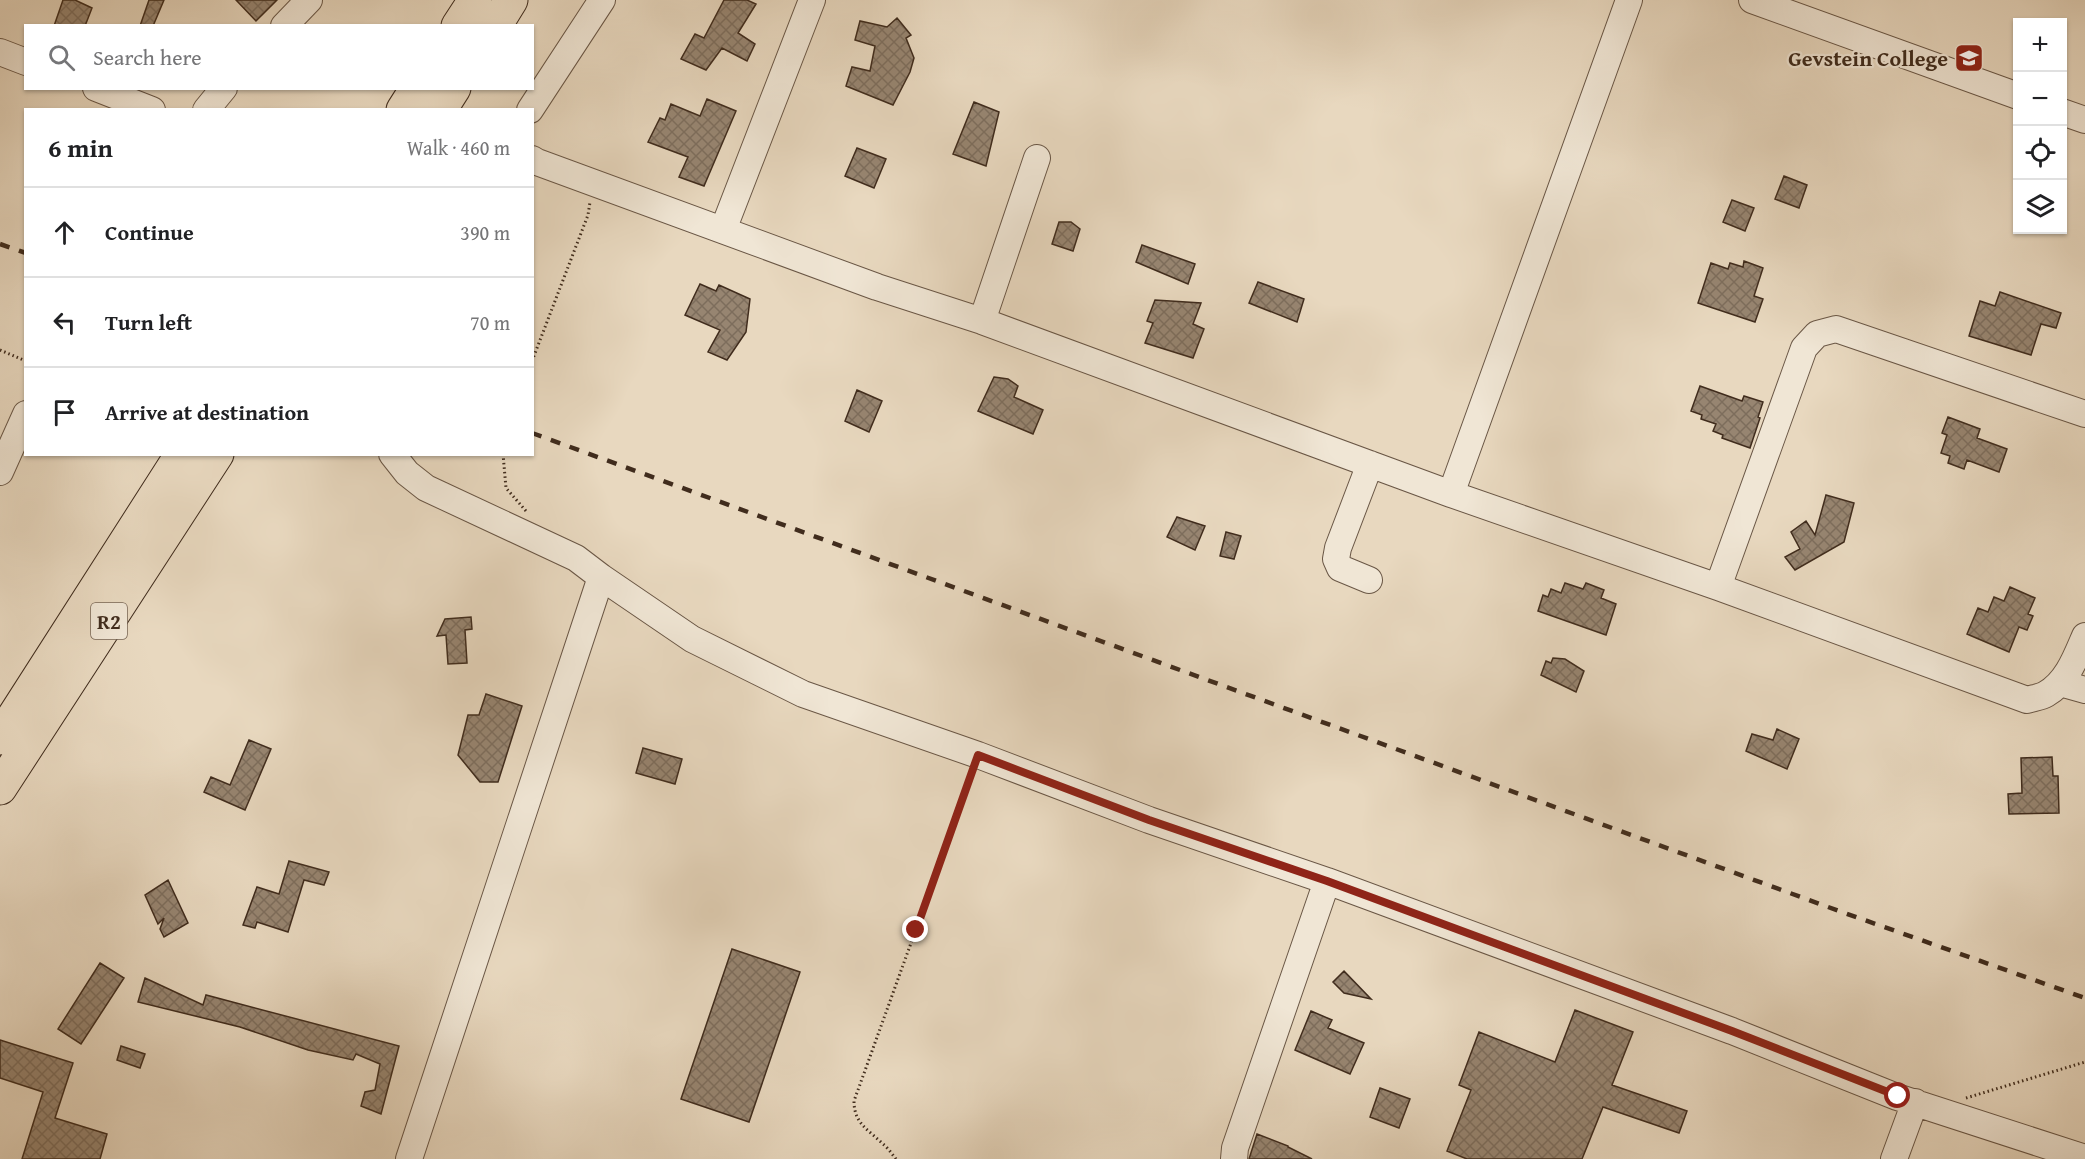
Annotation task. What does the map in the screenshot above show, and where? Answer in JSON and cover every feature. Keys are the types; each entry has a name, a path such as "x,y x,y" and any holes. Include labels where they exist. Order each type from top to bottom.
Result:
{"highway":[{"path":"459,24 475,0"},
{"path":"496,24 511,0"},
{"path":"405,108 416,90"},
{"path":"441,108 453,90"},
{"name":"R2","path":"0,738 181,456"},
{"name":"R2","path":"0,788 217,456"}],"street":[{"path":"286,24 309,0"},
{"path":"531,108 602,0"},
{"path":"723,230 812,0"},
{"path":"1451,494 1629,0"},
{"path":"1752,0 2013,94"},
{"path":"0,52 24,61"},
{"path":"101,90 147,108"},
{"path":"208,108 222,90"},
{"path":"2067,114 2085,120"},
{"path":"982,321 1037,158"},
{"path":"534,160 877,287 982,321 1451,494 1718,587 2027,700 2046,694 2060,683 2073,665 2085,636"},
{"path":"1718,587 1804,348 1817,334 1836,329 2085,414"},
{"path":"0,472 24,418"},
{"path":"394,456 407,473 426,488 576,558 600,578 692,639 803,694 978,755 1149,820 1327,881 1732,1031 1924,1105 2085,1158"},
{"path":"1369,580 1340,568 1336,559 1338,548 1370,464"},
{"path":"409,1159 600,578"},
{"path":"2060,683 2085,690"},
{"path":"1234,1159 1235,1148 1327,881"},
{"path":"1894,1159 1924,1105"}],"path":[{"path":"534,356 588,215 592,183"},
{"path":"0,350 24,360"},
{"path":"503,456 506,488 526,511 544,544"},
{"path":"896,1159 884,1144 868,1132 857,1119 854,1101 978,755"},
{"path":"1924,1105 2085,1062"}],"building":[{"path":"63,0 75,0 92,8 86,24 55,24"},
{"path":"149,0 164,0 154,24 141,24"},
{"path":"236,0 277,0 256,21"},
{"path":"724,0 747,0 756,4 738,33 755,44 747,61 722,48 706,70 681,59 695,34 704,38"},
{"path":"897,18 911,35 906,38 914,58 910,72 893,105 846,86 852,67 870,71 875,46 855,40 860,21 887,27"},
{"path":"707,99 736,111 704,186 679,177 688,157 648,142 660,118 665,120 671,104 700,116"},
{"path":"974,102 999,112 986,166 953,154"},
{"path":"857,148 886,159 874,188 845,176"},
{"path":"1784,176 1807,185 1799,208 1775,199"},
{"path":"1732,200 1754,208 1745,231 1723,222"},
{"path":"1059,222 1071,222 1080,229 1073,251 1052,244"},
{"path":"1142,245 1195,264 1188,284 1136,262"},
{"path":"1744,261 1763,268 1754,296 1763,299 1755,322 1698,303 1711,263 1728,269 1730,263 1743,267"},
{"path":"1258,282 1304,299 1297,322 1249,303"},
{"path":"700,284 716,291 719,285 750,299 746,332 727,360 708,352 720,330 685,315"},
{"path":"2000,292 2061,313 2056,328 2041,324 2031,355 1969,336 1980,301 1995,306"},
{"path":"1155,300 1201,303 1193,324 1204,329 1193,358 1145,343 1153,323 1147,321"},
{"path":"994,377 1008,379 1018,386 1014,397 1043,410 1033,434 978,411"},
{"path":"1700,386 1742,401 1744,396 1763,402 1750,448 1722,438 1723,435 1713,431 1716,424 1701,419 1702,415 1691,411"},
{"path":"857,390 882,401 869,432 845,421"},
{"path":"1948,417 1980,429 1977,438 2007,449 1999,472 1967,460 1964,469 1948,463 1950,456 1941,453 1947,435 1942,433"},
{"path":"1826,495 1854,503 1844,542 1795,570 1785,557 1800,549 1791,532 1806,521 1815,535"},
{"path":"1177,517 1205,526 1195,550 1167,537"},
{"path":"1226,532 1241,536 1234,559 1220,556"},
{"path":"1565,583 1583,589 1586,583 1604,590 1601,598 1616,604 1606,635 1538,611 1543,595 1548,597 1551,589 1561,593"},
{"path":"2010,587 2035,598 2028,614 2033,616 2027,630 2019,627 2009,652 1967,634 1978,608 1988,612 1994,597 2004,601"},
{"path":"471,617 472,629 465,630 467,663 448,664 446,635 437,636 445,619"},
{"path":"1553,658 1565,659 1584,671 1576,692 1541,675 1546,661 1551,663"},
{"path":"486,694 522,706 498,782 480,782 458,755 468,715 479,715"},
{"path":"1777,729 1799,739 1787,769 1746,751 1752,734 1773,740"},
{"path":"249,740 271,749 245,810 204,792 211,777 230,785"},
{"path":"643,748 682,759 675,784 636,773"},
{"path":"2052,757 2053,776 2058,776 2059,813 2009,814 2008,794 2022,793 2021,758"},
{"path":"289,861 329,872 324,885 304,880 288,932 257,922 255,928 243,925 257,887 279,894"},
{"path":"168,880 188,923 164,937 160,929 164,918 158,924 145,895"},
{"path":"732,949 800,972 749,1122 681,1099"},
{"path":"100,963 124,978 81,1044 58,1029"},
{"path":"1344,971 1371,999 1344,993 1333,982"},
{"path":"145,978 203,1005 206,995 399,1046 381,1114 361,1106 365,1092 375,1090 380,1064 356,1054 353,1060 308,1050 240,1027 138,1002"},
{"path":"1575,1010 1633,1032 1612,1085 1687,1111 1679,1133 1603,1107 1582,1159 1467,1159 1447,1151 1471,1090 1459,1085 1479,1032 1555,1062"},
{"path":"1311,1011 1332,1020 1328,1028 1364,1043 1350,1074 1295,1050"},
{"path":"0,1040 73,1063 55,1118 107,1134 100,1159 22,1159 43,1092 0,1078"},
{"path":"121,1046 145,1054 140,1068 117,1060"},
{"path":"1380,1088 1410,1099 1399,1128 1370,1117"},
{"path":"1257,1134 1288,1146 1312,1159 1249,1159"}],"railway":[{"path":"0,244 24,252"},
{"path":"534,434 1839,911 2085,998"}],"place":[{"name":"Gevstein College","path":"1969,58"}],"route":[{"path":"916,930 978,755 1149,820 1327,881 1732,1031 1898,1096"}]}
